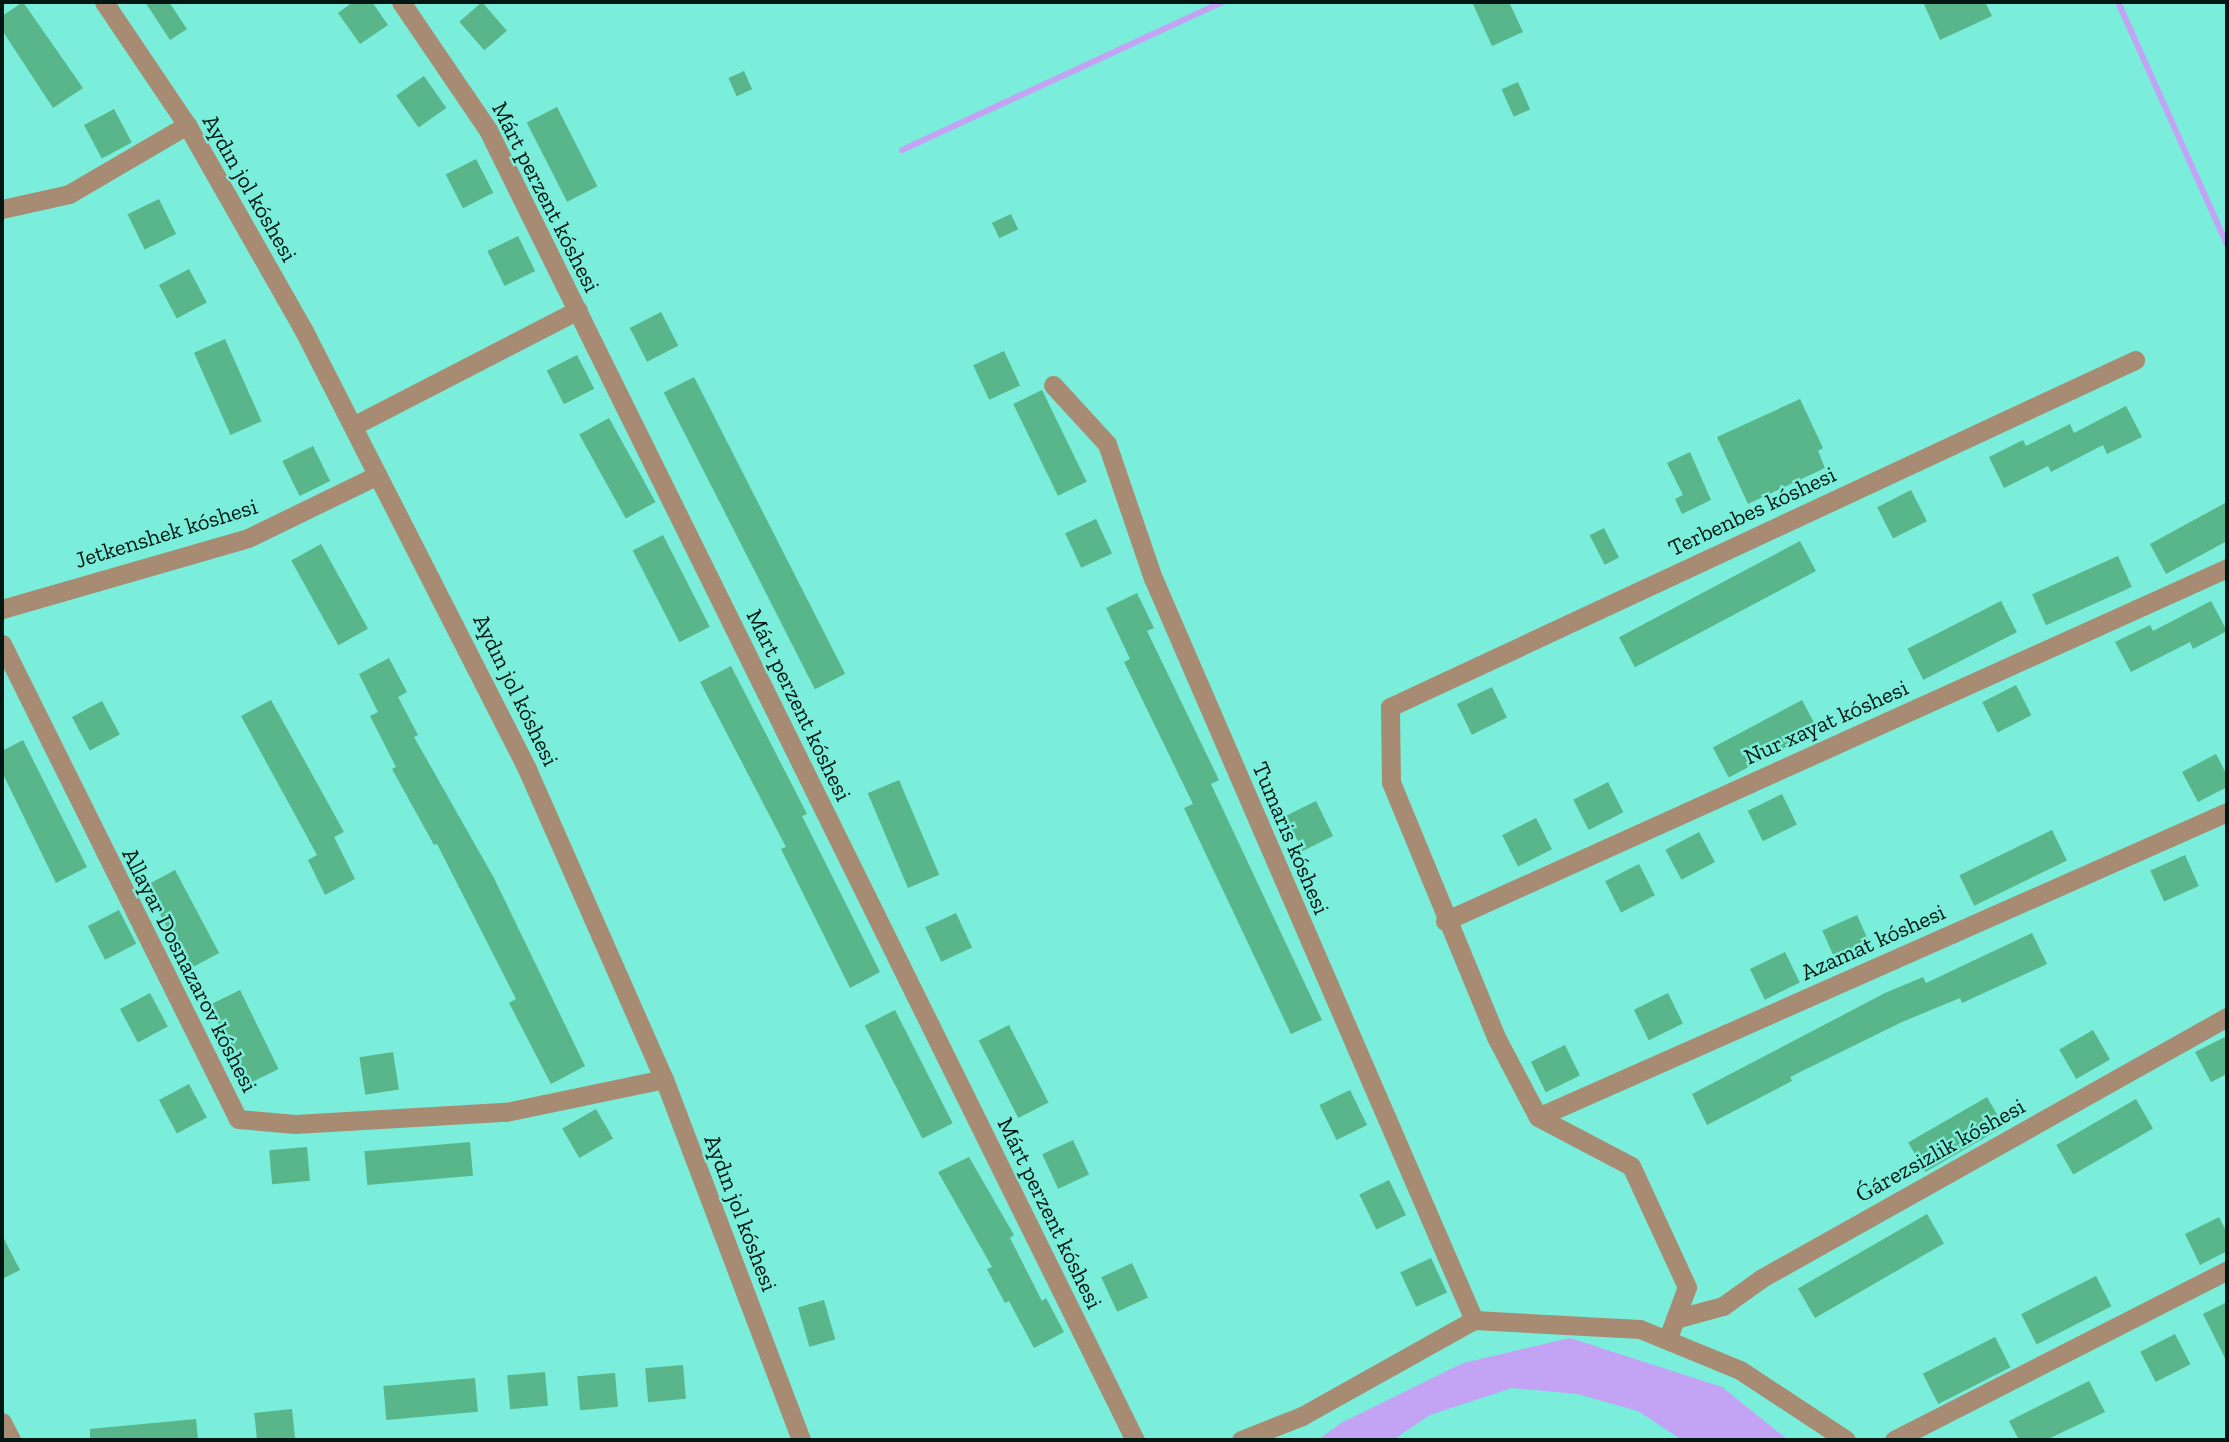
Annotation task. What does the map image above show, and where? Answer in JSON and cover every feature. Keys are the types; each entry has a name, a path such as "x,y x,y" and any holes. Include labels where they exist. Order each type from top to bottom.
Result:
{"street":[{"name":"Aydın jol kóshesi","path":"104,2 187,125 353,426 527,769 664,1079 801,1440"},
{"name":"Márt perzent kóshesi","path":"401,2 488,130 1135,1440"},
{"path":"2,209 69,194 187,125"},
{"path":"353,426 578,310"},
{"name":"Terbenbes kóshesi","path":"1445,921 1391,782 1390,707 2135,360"},
{"name":"Tumaris kóshesi","path":"1053,385 1107,444 1153,578 1474,1320"},
{"name":"Jetkenshek kóshesi","path":"2,609 248,538 378,475"},
{"name":"Nur xayat kóshesi","path":"1445,921 2227,568"},
{"name":"Allayar Dosnazarov kóshesi","path":"2,644 238,1119 295,1124 506,1112 664,1079"},
{"name":"Azamat kóshesi","path":"1538,1116 2227,812"},
{"path":"1445,921 1496,1037 1538,1116 1631,1166 1688,1287 1668,1338"},
{"name":"Ǵárezsizlik kóshesi","path":"1675,1319 1723,1306 1762,1278 2227,1017"},
{"path":"1894,1440 2227,1270"},
{"path":"1241,1440 1302,1416 1474,1320 1640,1329 1668,1338 1740,1370 1846,1440"},
{"path":"2,1422 11,1440"}],"shaded area":[{"path":"1570,1338 1722,1387 1788,1440 1682,1440 1638,1411 1577,1394 1512,1388 1430,1415 1393,1440 1318,1440 1341,1423 1463,1363"}],"building":[{"path":"23,2 83,88 53,108 2,30 2,16"},
{"path":"145,2 169,2 187,29 170,40"},
{"path":"353,2 372,2 388,25 360,44 338,13"},
{"path":"482,2 507,31 484,50 459,22"},
{"path":"1472,2 1509,2 1523,32 1492,46"},
{"path":"1923,2 1985,2 1992,16 1940,40"},
{"path":"744,71 752,89 737,96 728,78"},
{"path":"424,76 446,108 419,127 396,96"},
{"path":"1518,82 1530,109 1514,117 1502,89"},
{"path":"557,107 597,186 567,202 527,122"},
{"path":"114,109 132,143 102,159 84,125"},
{"path":"476,159 493,193 463,208 446,174"},
{"path":"159,199 176,234 145,249 128,214"},
{"path":"1011,214 1018,229 999,238 992,223"},
{"path":"518,236 535,271 505,286 487,251"},
{"path":"189,269 207,303 177,319 159,285"},
{"path":"661,312 678,346 647,362 630,328"},
{"path":"225,339 262,421 231,435 194,353"},
{"path":"1004,351 1020,385 989,400 973,365"},
{"path":"577,355 594,389 564,404 547,370"},
{"path":"694,377 845,674 815,689 664,392"},
{"path":"1042,390 1087,482 1058,496 1013,404"},
{"path":"1800,399 1823,448 1818,451 1825,468 1748,504 1717,437"},
{"path":"2126,406 2142,437 2107,454 2103,445 2051,472 2048,466 2004,488 1989,457 2023,440 2026,446 2070,424 2074,433"},
{"path":"609,418 656,502 626,518 579,434"},
{"path":"313,446 330,481 300,496 282,461"},
{"path":"1690,452 1711,500 1682,514 1675,499 1683,495 1667,463"},
{"path":"1911,490 1927,521 1893,538 1877,507"},
{"path":"2227,502 2227,541 2166,574 2150,544"},
{"path":"1096,519 1112,553 1081,568 1065,533"},
{"path":"1604,528 1619,557 1605,565 1590,535"},
{"path":"663,535 710,627 679,642 633,550"},
{"path":"1800,541 1816,571 1635,667 1619,637"},
{"path":"321,544 368,629 338,645 291,560"},
{"path":"2118,556 2132,587 2046,625 2032,594"},
{"path":"1137,593 1154,628 1147,631 1219,780 1211,784 1322,1020 1291,1034 1184,808 1193,804 1124,662 1130,659 1106,608"},
{"path":"2001,601 2017,632 1923,680 1907,649"},
{"path":"2211,601 2227,631 2193,649 2190,642 2131,672 2115,642 2150,625 2153,631"},
{"path":"389,658 407,692 398,697 418,735 414,737 494,878 585,1066 551,1084 509,1003 516,999 437,844 434,845 392,769 396,767 370,716 378,712 359,674"},
{"path":"731,666 807,814 802,816 880,972 850,988 781,849 786,847 700,682"},
{"path":"2016,685 2031,715 1998,733 1982,702"},
{"path":"1492,687 1507,718 1472,735 1457,704"},
{"path":"271,700 344,832 334,837 355,879 325,895 308,860 317,855 241,716"},
{"path":"1802,700 1818,730 1729,777 1713,747"},
{"path":"102,701 120,735 90,751 72,717"},
{"path":"23,740 87,867 56,883 2,772 2,751"},
{"path":"2216,754 2227,775 2227,787 2198,802 2182,772"},
{"path":"899,780 939,875 908,888 868,793"},
{"path":"1608,782 1623,812 1589,830 1573,800"},
{"path":"1782,794 1797,825 1763,841 1748,811"},
{"path":"1316,801 1333,836 1303,851 1285,816"},
{"path":"1536,818 1552,849 1518,866 1502,835"},
{"path":"2052,830 2067,861 1974,906 1959,875"},
{"path":"1699,832 1715,862 1681,880 1665,850"},
{"path":"2185,855 2199,886 2164,902 2150,870"},
{"path":"1639,864 1655,895 1621,912 1605,881"},
{"path":"175,870 219,953 189,969 145,886"},
{"path":"119,910 136,944 105,960 88,926"},
{"path":"956,913 972,947 941,962 925,927"},
{"path":"1857,915 1871,946 1836,962 1822,930"},
{"path":"2032,933 2047,964 1962,1003 1960,998 1902,1022 1790,1077 1792,1081 1707,1125 1692,1094 1885,993 1923,977 1926,983"},
{"path":"1785,952 1800,983 1765,1000 1750,969"},
{"path":"240,990 279,1069 248,1084 209,1005"},
{"path":"150,993 168,1027 138,1043 120,1009"},
{"path":"1668,993 1683,1024 1649,1040 1634,1010"},
{"path":"895,1010 953,1123 922,1139 865,1025"},
{"path":"1009,1025 1048,1103 1018,1118 979,1040"},
{"path":"2093,1030 2110,1059 2076,1079 2059,1050"},
{"path":"2227,1036 2227,1074 2211,1082 2195,1052"},
{"path":"1565,1045 1580,1076 1546,1092 1531,1062"},
{"path":"393,1052 399,1090 365,1095 359,1057"},
{"path":"189,1084 207,1118 177,1134 159,1100"},
{"path":"1350,1090 1367,1125 1337,1140 1319,1105"},
{"path":"1987,1097 2004,1126 1925,1172 1908,1142"},
{"path":"2136,1099 2153,1128 2073,1174 2056,1145"},
{"path":"596,1109 613,1138 579,1158 562,1128"},
{"path":"1073,1140 1089,1174 1058,1189 1042,1154"},
{"path":"470,1142 473,1176 367,1185 364,1151"},
{"path":"307,1147 310,1181 272,1184 269,1150"},
{"path":"969,1157 1014,1235 1010,1238 1042,1301 1046,1298 1064,1332 1034,1348 1009,1301 1005,1303 987,1269 992,1267 938,1172"},
{"path":"1389,1180 1406,1215 1376,1230 1359,1194"},
{"path":"1927,1214 1944,1243 1815,1318 1798,1288"},
{"path":"2219,1217 2227,1233 2227,1251 2200,1265 2185,1234"},
{"path":"2,1235 20,1270 2,1279"},
{"path":"1431,1258 1447,1292 1416,1307 1400,1272"},
{"path":"1132,1263 1148,1297 1117,1312 1101,1277"},
{"path":"2096,1276 2111,1306 2037,1344 2021,1314"},
{"path":"824,1300 835,1339 809,1347 798,1307"},
{"path":"2227,1302 2227,1362 2203,1314"},
{"path":"2175,1334 2190,1364 2156,1382 2140,1352"},
{"path":"1995,1337 2010,1367 1938,1404 1923,1374"},
{"path":"683,1365 686,1399 648,1402 645,1368"},
{"path":"545,1372 548,1406 510,1409 507,1375"},
{"path":"615,1373 618,1407 580,1410 577,1376"},
{"path":"475,1378 478,1412 386,1420 383,1386"},
{"path":"2089,1381 2105,1412 2046,1440 2019,1440 2009,1421"},
{"path":"292,1409 295,1440 257,1440 254,1413"},
{"path":"196,1419 198,1440 90,1440 90,1429"}],"waterway":[{"path":"902,150 1223,2"},
{"path":"2118,2 2227,244"}]}
